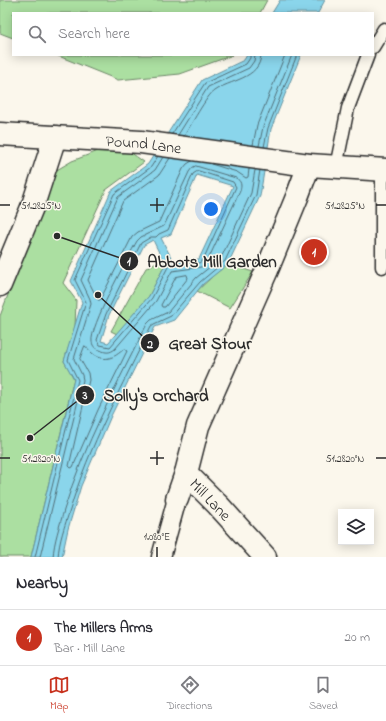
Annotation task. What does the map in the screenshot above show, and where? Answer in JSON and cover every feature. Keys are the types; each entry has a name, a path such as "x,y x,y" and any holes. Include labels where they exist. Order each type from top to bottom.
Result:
{"street":[{"name":"Pound Lane","path":"0,134 141,142 309,165 384,170"},
{"path":"0,285 33,205 55,137"},
{"name":"Mill Lane","path":"265,557 218,505 186,473 198,426 267,270 298,197 309,165"},
{"path":"161,557 177,499 186,473"}],"lane":[{"path":"374,45 384,29"},
{"path":"336,168 348,108 368,56"},
{"path":"382,267 384,170"}],"green space":[{"path":"0,0 267,0 261,12 12,12 12,38 0,33"},
{"path":"58,56 230,56 180,74 118,80"},
{"path":"101,150 130,152 144,162 106,190 63,283 76,300 75,328 64,361 74,378 31,557 0,557 0,316 55,171 72,161"},
{"path":"162,259 165,265 149,296 117,334 111,331 146,268"},
{"path":"228,264 253,272 230,308 197,291"}],"water":[{"path":"280,0 325,0 319,12 273,12"},
{"path":"246,56 301,56 271,129 260,196 228,264 203,284 174,320 155,327 111,416 81,486 68,529 62,557 31,557 74,379 64,361 82,302 71,281 111,191 148,164 202,80 244,60","holes":["197,175 233,186 199,259 173,261 161,238 171,234","153,240 165,265 149,296 108,343 101,341 109,315 144,245"]}],"place":[{"name":"Abbots Mill Garden","path":"57,236"},
{"name":"The Millers Arms","path":"314,252"},
{"name":"Great Stour","path":"98,295"},
{"name":"Solly's Orchard","path":"30,438"}]}
